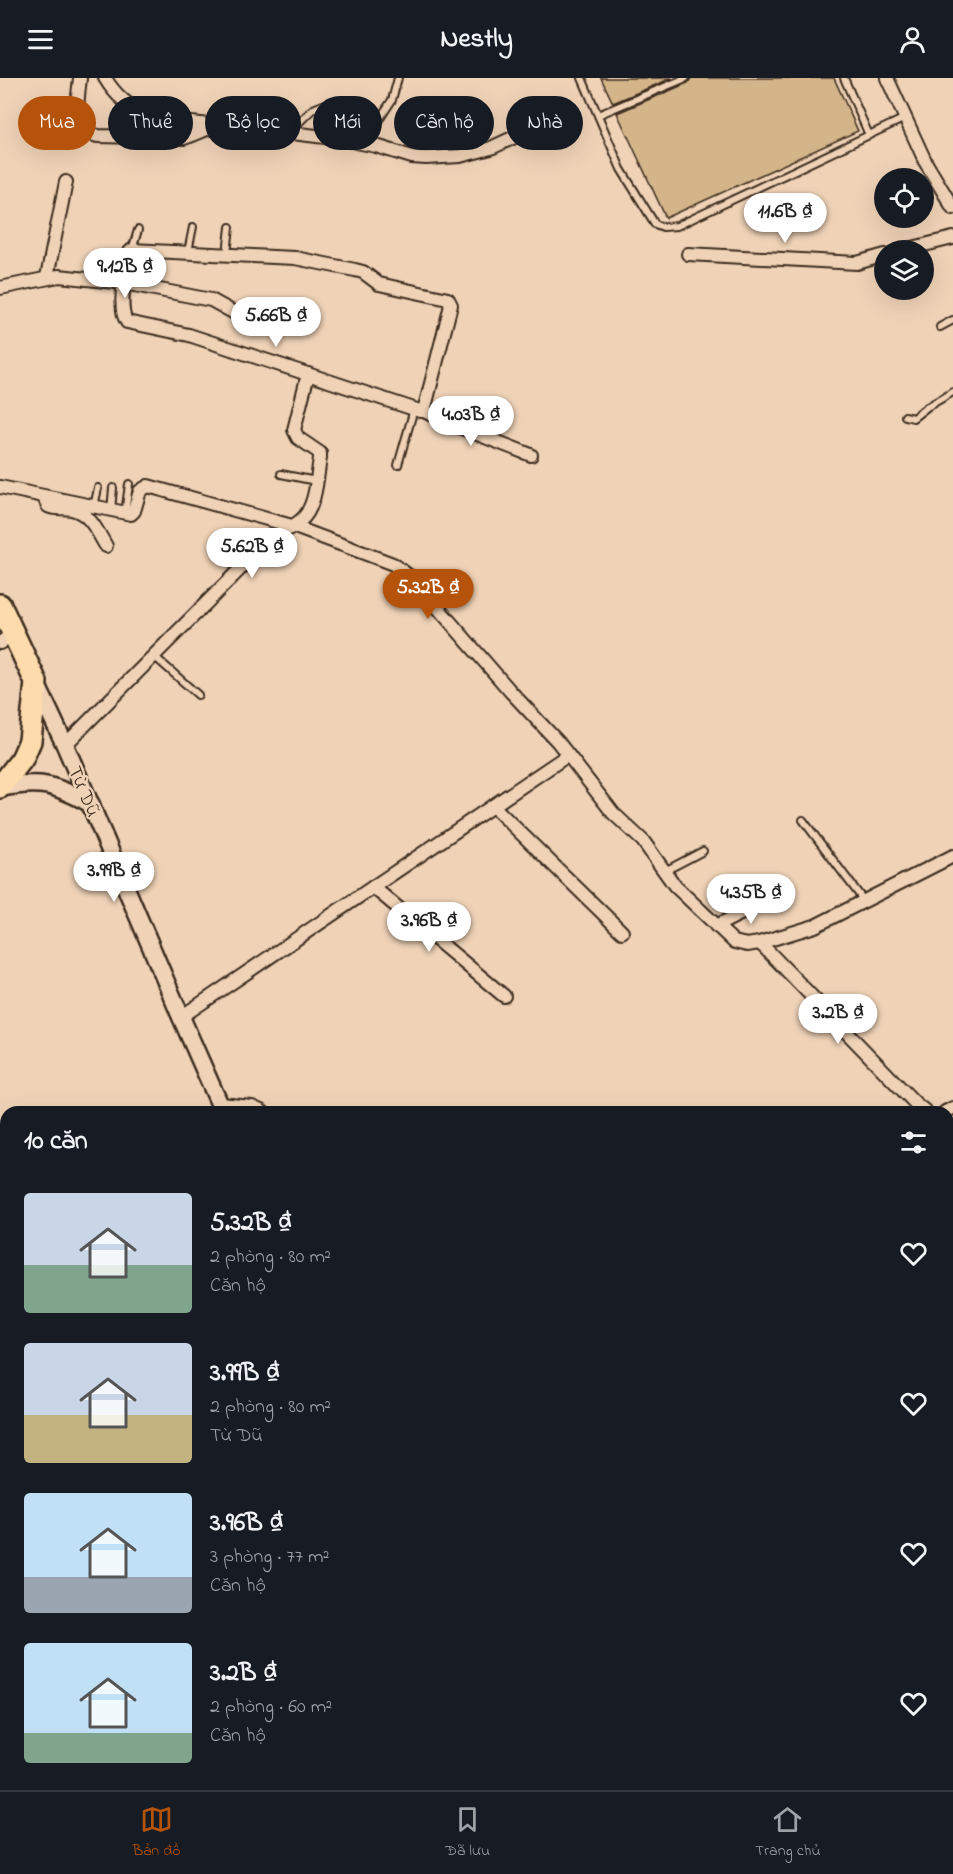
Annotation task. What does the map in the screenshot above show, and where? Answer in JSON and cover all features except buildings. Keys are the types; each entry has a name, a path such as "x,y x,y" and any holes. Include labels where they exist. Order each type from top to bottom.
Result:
{"highway":[{"name":"Từ Dũ","path":"0,605 7,638 36,682"},
{"path":"0,788 22,759 30,741 36,682"}],"main road":[{"name":"Từ Dũ","path":"36,682 91,804 180,1017 220,1106"},
{"path":"0,788 28,783 50,785 91,804"}],"street":[{"path":"80,78 78,119 82,129 89,135 184,138 205,129"},
{"path":"105,78 114,93 135,110 163,119 205,125"},
{"path":"887,78 926,163 953,208"},
{"path":"382,148 412,157 460,156 491,148 506,141"},
{"path":"47,277 66,182"},
{"path":"934,243 953,238"},
{"path":"419,410 451,305 448,299 379,284 363,272 305,260 132,250 128,254 123,315 127,322 189,335 419,410 531,455"},
{"path":"688,254 857,262 874,258"},
{"path":"0,288 59,276 124,283 211,300 249,321"},
{"path":"65,745 267,542 307,514 311,506 320,453 298,438 294,430 308,374"},
{"path":"0,488 131,514 140,491 148,486 291,526 401,569 413,579 568,754 600,797 643,842 675,886 734,942 765,948 815,926 953,855"},
{"path":"44,497 52,509 70,509 89,518 106,546"},
{"path":"180,1017 568,754"},
{"path":"492,806 622,932"},
{"path":"373,887 504,996"},
{"path":"716,926 772,898"},
{"path":"765,948 918,1106"}],"lane":[{"path":"382,115 392,100 398,78"},
{"path":"582,78 621,169 655,224 663,227 677,226 905,118"},
{"path":"598,116 686,78"},
{"path":"844,78 869,135"},
{"path":"301,121 313,109"},
{"path":"188,252 193,227"},
{"path":"227,254 230,227"},
{"path":"132,250 138,230"},
{"path":"940,327 953,320"},
{"path":"905,416 913,418 953,392"},
{"path":"398,465 419,410"},
{"path":"281,474 316,482"},
{"path":"124,514 129,484"},
{"path":"94,508 98,488"},
{"path":"111,511 113,488"},
{"path":"154,656 198,695"},
{"path":"802,820 864,900"},
{"path":"665,872 703,851"}]}
